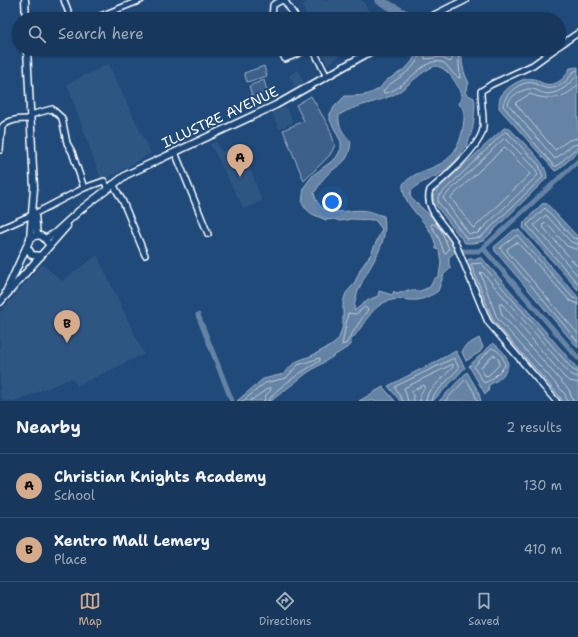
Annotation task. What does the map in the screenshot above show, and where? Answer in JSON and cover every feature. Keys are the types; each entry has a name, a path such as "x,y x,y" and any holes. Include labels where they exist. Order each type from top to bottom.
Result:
{"main road":[{"path":"25,0 26,12"},
{"path":"441,12 465,0"},
{"path":"27,56 34,212 37,235"},
{"name":"ILLUSTRE AVENUE","path":"45,239 55,233 79,211 126,175 276,105 363,56"},
{"name":"ILLUSTRE AVENUE","path":"47,249 55,242 79,211"},
{"path":"1,301 30,239 34,212"},
{"path":"1,301 47,249 45,239 37,235"},
{"path":"30,239 37,235"},
{"path":"27,247 32,255 41,256"}],"street":[{"path":"64,0 68,12"},
{"path":"111,12 141,0"},
{"path":"272,12 273,2 283,0 292,12"},
{"path":"566,41 578,33"},
{"path":"316,56 327,77"},
{"path":"546,56 533,65 492,84 481,91 483,129 481,136 466,155 430,190 427,198 428,205 449,231 455,242 488,322 556,401"},
{"path":"0,150 2,127 4,125 19,119 52,110 62,118 68,143 84,188"},
{"path":"175,152 208,234"},
{"path":"0,229 84,188 104,181 108,188"},
{"path":"113,184 124,202 145,255"}],"shaded area":[{"path":"310,0 361,0 369,12 304,12 302,5"},
{"path":"324,56 338,56 339,57 328,64"},
{"path":"108,64 151,153 102,182 67,84"},
{"path":"264,66 267,76 247,82 244,73"},
{"path":"298,70 304,83 295,87 289,75"},
{"path":"264,80 269,98 255,105 249,86"},
{"path":"311,96 329,127 335,145 330,155 304,181 283,130 304,121 296,105"},
{"path":"286,107 293,122 279,129 272,113"},
{"path":"216,142 221,152 241,144 262,201 244,209 210,144"},
{"path":"97,255 144,354 77,386 72,378 15,401 3,401 0,394 0,313 42,264 62,281"}],"water":[{"path":"415,56 462,56 465,75 469,83 465,92 474,98 475,101 473,127 464,150 448,168 437,176 420,184 410,193 411,198 444,228 455,252 449,257 449,265 451,268 444,274 438,291 431,295 418,300 392,300 379,306 368,317 351,340 351,345 307,373 271,401 237,401 263,379 284,374 295,362 334,344 339,338 343,325 343,302 346,293 354,284 361,268 371,254 382,229 375,220 326,220 312,214 304,207 302,203 304,187 313,175 336,158 341,149 341,142 330,120 330,113 334,107 345,96 364,95 377,90 386,81 406,68","holes":["435,66 444,69 452,77 462,95 459,104 464,110 464,117 460,141 447,160 435,167 416,174 403,184 407,201 430,231 434,239 436,249 439,250 441,262 439,276 434,279 430,287 420,291 408,290 397,294 394,291 392,295 379,291 378,296 368,300 354,311 360,286 378,253 382,242 385,230 384,216 360,210 336,212 329,211 323,208 318,202 314,193 325,177 344,162 350,149 351,141 342,130 339,123 339,115 353,108 397,93 430,68"]},
{"path":"578,67 578,152 555,171 499,108 500,99 505,90 519,81 525,79 535,79 541,83 551,84 559,82 570,68"},
{"path":"504,128 509,128 538,158 543,165 547,178 483,241 465,243 434,203 433,196 438,189"},
{"path":"546,203 578,237 578,290 523,228 524,222 542,204"},
{"path":"514,230 519,230 578,297 578,348 495,251 494,247"},
{"path":"482,258 578,369 578,401 559,401 489,322 466,262 469,259"},
{"path":"479,338 483,347 480,352 466,361 462,352 465,346"},
{"path":"493,343 505,354 508,365 503,375 489,385 488,392 485,394 469,366"},
{"path":"456,351 465,368 433,401 400,401 388,386"},
{"path":"467,372 478,391 481,401 439,401"},
{"path":"383,387 395,401 359,401"}],"waterway":[{"path":"379,0 401,12"},
{"path":"456,251 479,251 578,161"},
{"path":"483,248 578,358"},
{"path":"198,315 232,401"}],"place":[{"name":"Christian Knights Academy","path":"240,177"},
{"name":"Xentro Mall Lemery","path":"67,343"}]}
